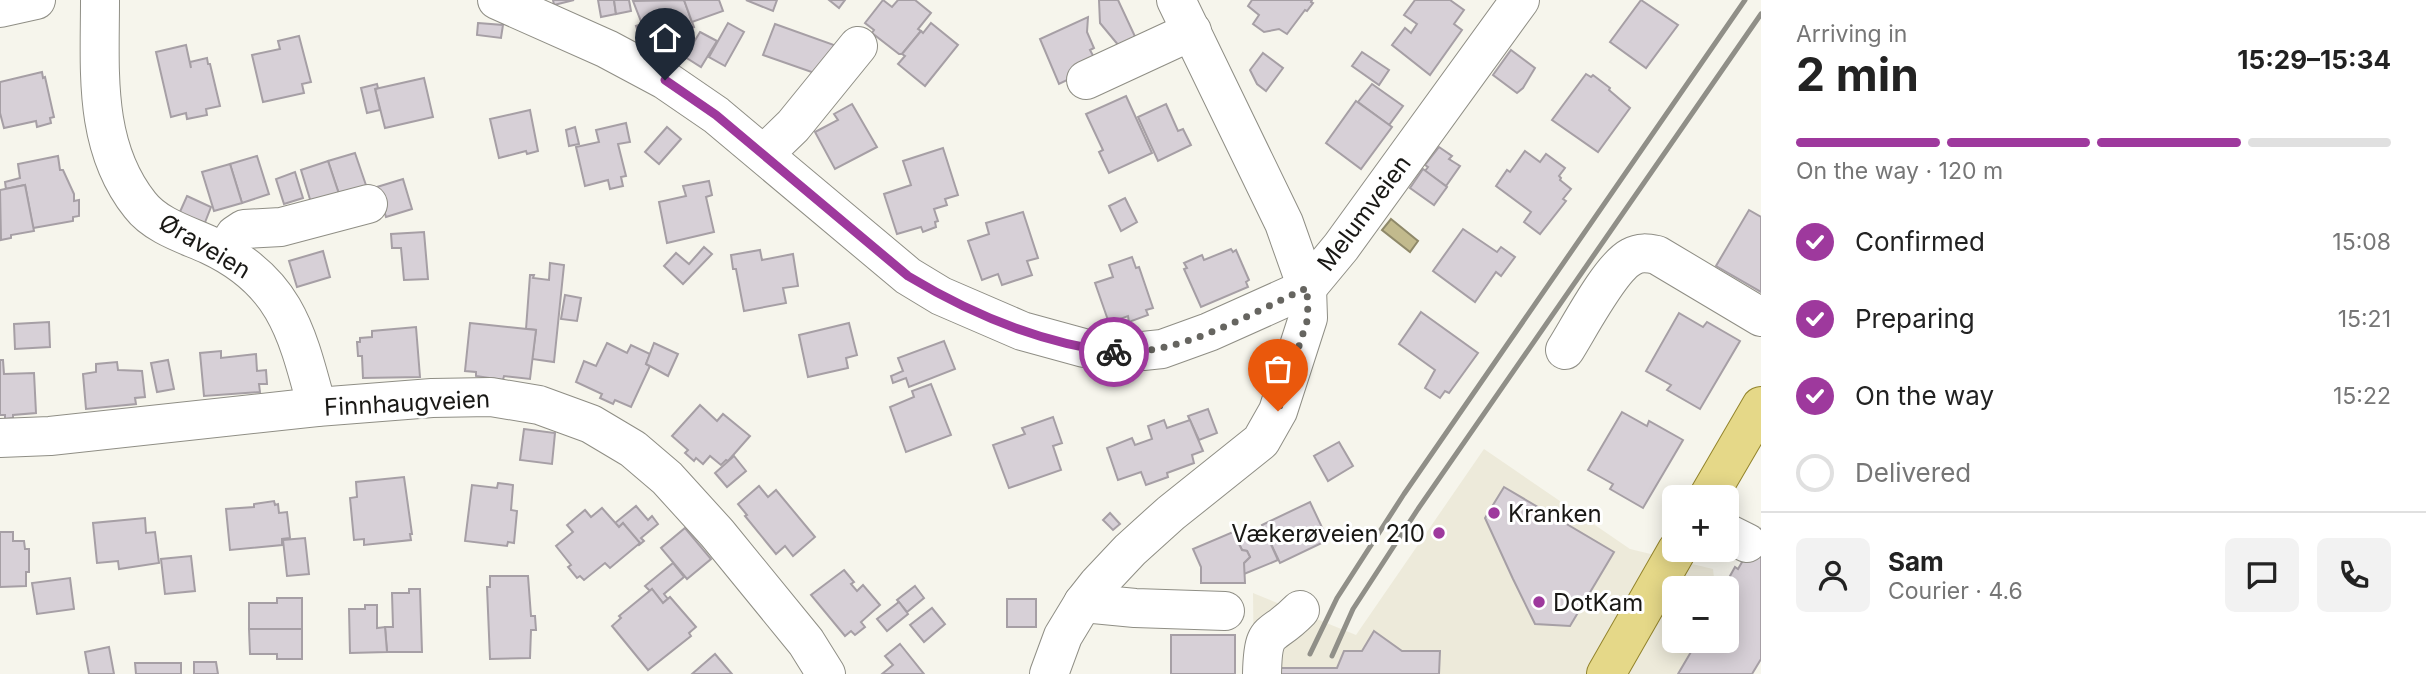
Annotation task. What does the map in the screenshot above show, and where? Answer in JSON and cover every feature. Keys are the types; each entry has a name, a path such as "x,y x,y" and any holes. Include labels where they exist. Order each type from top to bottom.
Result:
{"main road":[{"path":"1715,485 1761,406"},
{"path":"1606,674 1670,562"}],"street":[{"path":"0,8 36,0"},
{"name":"Øraveien","path":"100,0 100,104 110,150 125,183 142,208 163,224 224,252 256,276 279,300 300,343 317,407"},
{"name":"Melumveien","path":"497,0 607,49 665,80 716,115 908,276 935,292 1023,331 1084,348 1118,352 1162,349 1209,332 1307,288 1341,247 1520,0"},
{"path":"1049,674 1063,636 1083,603 1140,540 1261,441 1278,411 1308,318 1307,288 1284,223 1184,15 1086,80"},
{"path":"764,154 793,126 858,46"},
{"path":"224,252 235,235 244,229 281,227 368,204"},
{"path":"1565,350 1616,269 1629,258 1643,253 1657,255 1761,317"},
{"name":"Finnhaugveien","path":"0,438 76,434 317,407 432,398 491,397 539,405 591,424 633,449 667,478 717,533 806,642 826,674"},
{"path":"1083,603 1225,611"},
{"path":"1262,674 1262,650 1266,636 1300,610"}],"shaded area":[{"path":"1391,219 1418,241 1410,252 1382,230"},
{"path":"1484,449 1630,549 1662,557 1662,562 1684,562 1713,569 1714,576 1662,576 1662,653 1719,653 1721,674 1254,674 1253,593 1356,635"}],"building":[{"path":"553,0 574,0 554,5"},
{"path":"598,0 614,0 616,14 601,17"},
{"path":"614,0 629,0 631,11 616,14"},
{"path":"684,0 694,27 642,44 636,26 642,24 633,1"},
{"path":"684,0 719,0 723,11 692,22"},
{"path":"746,0 777,0 773,11"},
{"path":"829,0 845,0 839,8"},
{"path":"883,0 892,7 898,0 915,0 931,13 918,29 921,31 902,54 872,33 874,30 865,23"},
{"path":"1099,0 1118,0 1139,45 1124,52 1100,23"},
{"path":"1252,0 1312,0 1313,3 1287,34 1279,29 1264,32 1253,24 1259,15 1248,6"},
{"path":"1415,0 1450,0 1464,10 1454,24 1462,30 1430,75 1392,45 1405,28 1411,33 1417,24 1404,15"},
{"path":"1641,0 1678,25 1646,68 1610,42"},
{"path":"1088,17 1087,32 1094,48 1090,50 1098,65 1059,84 1040,39"},
{"path":"478,23 503,25 501,38 477,35"},
{"path":"728,23 744,32 725,66 709,57"},
{"path":"931,23 958,45 925,86 898,64 905,56 902,54"},
{"path":"775,24 834,45 823,76 763,55"},
{"path":"700,32 717,41 701,67 685,57"},
{"path":"299,36 311,82 302,84 304,93 263,102 252,55 280,49 278,41"},
{"path":"186,45 191,68 190,62 207,58 220,106 206,109 207,115 187,119 186,113 171,117 156,52"},
{"path":"1511,50 1535,68 1517,93 1493,75"},
{"path":"1362,52 1389,70 1379,85 1352,66"},
{"path":"1263,53 1283,68 1266,91 1257,84 1250,70"},
{"path":"42,72 54,117 50,118 51,123 37,127 36,121 4,128 0,113 0,82"},
{"path":"1586,74 1591,77 1593,75 1610,88 1609,90 1630,108 1598,152 1552,120"},
{"path":"424,78 433,117 385,128 375,89"},
{"path":"377,84 378,88 375,89 380,110 367,113 361,88"},
{"path":"1372,84 1403,106 1389,125 1358,102"},
{"path":"1126,96 1152,153 1109,173 1099,152 1103,150 1086,114"},
{"path":"1356,101 1392,127 1361,169 1326,143"},
{"path":"852,104 877,147 835,169 815,132 838,120 834,114"},
{"path":"1166,104 1178,131 1183,129 1191,145 1158,161 1138,117"},
{"path":"530,110 538,151 527,154 526,151 499,158 490,119"},
{"path":"626,123 630,142 618,144 626,176 621,177 623,186 610,189 608,180 585,186 576,147 599,142 596,130"},
{"path":"575,127 579,144 569,146 566,130"},
{"path":"667,127 681,139 659,164 645,152"},
{"path":"1439,147 1452,156 1449,159 1460,166 1446,186 1425,171 1428,167 1425,165"},
{"path":"943,148 958,195 945,199 947,205 934,209 938,221 935,222 936,227 923,232 921,227 897,234 884,194 911,185 903,161"},
{"path":"1525,151 1540,162 1546,154 1565,168 1559,176 1560,180 1571,189 1563,199 1566,201 1540,234 1524,222 1531,212 1496,186"},
{"path":"355,153 368,191 341,200 328,161"},
{"path":"58,156 60,170 63,170 74,194 74,201 79,200 79,216 73,217 73,221 33,228 25,185 6,189 5,182 20,178 18,164"},
{"path":"257,156 269,194 242,203 230,164"},
{"path":"328,161 341,200 313,209 301,170"},
{"path":"230,164 242,203 214,211 202,172"},
{"path":"1423,169 1447,187 1434,205 1410,188"},
{"path":"295,172 303,198 284,204 276,179"},
{"path":"403,179 412,209 386,217 377,187"},
{"path":"709,181 712,195 706,197 714,232 667,243 659,202 686,196 683,186"},
{"path":"25,185 34,231 11,235 11,238 1,240 0,190"},
{"path":"187,196 211,207 204,225 179,214"},
{"path":"1125,198 1137,222 1121,231 1109,206"},
{"path":"1749,210 1761,217 1761,292 1716,266"},
{"path":"1023,212 1038,258 1027,261 1032,275 1002,285 998,274 982,280 968,241 989,234 986,223"},
{"path":"1463,229 1497,252 1501,247 1515,257 1501,276 1496,272 1475,302 1433,271"},
{"path":"424,232 428,279 404,280 401,248 392,248 391,234"},
{"path":"704,247 712,254 683,284 664,266 676,253 689,264"},
{"path":"1231,249 1233,252 1236,250 1249,280 1246,282 1248,287 1201,307 1184,269 1187,268 1184,263 1202,255 1204,260"},
{"path":"760,250 762,260 793,254 798,286 783,288 786,303 744,311 731,255"},
{"path":"323,251 330,277 297,287 289,261"},
{"path":"1132,257 1136,268 1139,267 1153,308 1146,310 1148,315 1129,322 1128,316 1109,323 1095,283 1113,277 1109,265"},
{"path":"550,263 564,265 554,362 532,359 536,330 526,329 530,275 534,275 533,278 549,280"},
{"path":"565,295 581,298 577,321 561,319"},
{"path":"1421,312 1478,353 1449,393 1445,391 1440,398 1425,388 1435,370 1399,344"},
{"path":"1679,313 1703,327 1707,322 1740,341 1700,409 1667,390 1671,385 1646,371"},
{"path":"49,322 50,347 15,349 14,324"},
{"path":"470,323 536,330 530,379 504,376 503,380 476,376 476,372 465,371"},
{"path":"849,323 857,355 846,358 848,368 808,377 799,335"},
{"path":"416,327 420,377 363,378 362,356 358,356 357,342 360,342 360,338 372,337 372,331"},
{"path":"944,341 955,369 909,387 906,378 893,383 891,376 903,371 898,358"},
{"path":"607,343 627,353 631,345 650,354 646,364 650,366 631,407 615,400 613,404 600,398 602,394 576,382 584,361 596,366"},
{"path":"654,343 678,354 668,376 646,364"},
{"path":"221,351 221,358 256,354 257,371 266,370 267,384 259,384 260,392 204,396 200,353"},
{"path":"0,360 3,360 4,374 34,373 36,413 13,415 13,418 5,419 5,415 0,415"},
{"path":"168,360 174,389 157,392 151,363"},
{"path":"117,362 118,370 142,371 145,397 135,398 136,404 86,409 83,374 96,372 96,364"},
{"path":"931,384 951,435 906,452 890,407 914,397 912,391"},
{"path":"700,405 717,421 723,414 750,436 728,461 721,465 710,456 703,464 696,458 694,461 685,453 688,450 672,436"},
{"path":"1208,409 1217,433 1199,440 1188,416"},
{"path":"1622,412 1647,426 1649,421 1683,440 1643,508 1610,489 1613,484 1588,470"},
{"path":"1053,417 1062,443 1053,446 1061,470 1009,488 993,445 1025,434 1022,428"},
{"path":"1164,420 1167,428 1190,420 1203,451 1192,455 1194,463 1167,473 1168,477 1146,485 1141,472 1118,480 1107,448 1132,438 1135,445 1152,439 1148,426"},
{"path":"524,429 555,433 552,464 520,460"},
{"path":"1339,442 1353,466 1328,481 1314,456"},
{"path":"734,456 746,471 727,487 715,473"},
{"path":"404,477 411,540 364,545 364,539 354,540 350,498 357,497 356,482"},
{"path":"498,483 513,485 511,510 517,511 514,543 508,542 507,546 465,541 472,485 497,488"},
{"path":"759,486 768,497 776,490 815,537 793,556 785,546 776,554 738,504"},
{"path":"1504,487 1614,552 1570,626 1535,624 1513,579 1485,518"},
{"path":"274,501 275,505 278,504 279,513 287,512 290,538 282,539 282,545 230,550 226,509 254,507 254,504"},
{"path":"1310,502 1328,540 1280,563 1262,525"},
{"path":"636,506 648,520 652,516 658,524 641,538 644,541 639,545 623,523 619,527 615,523"},
{"path":"602,508 619,527 623,523 640,543 610,568 605,563 584,580 580,576 577,578 568,567 571,565 556,546 573,532 567,525 585,510 591,517"},
{"path":"1110,513 1120,524 1113,530 1103,520"},
{"path":"145,518 146,533 155,532 159,563 119,569 118,561 97,563 93,523"},
{"path":"685,528 711,559 687,579 661,548"},
{"path":"1264,529 1278,560 1244,574 1244,563 1250,557 1238,542"},
{"path":"1761,529 1761,659 1752,674 1678,674 1690,653 1739,653 1739,576 1730,576 1735,567 1738,569"},
{"path":"0,532 13,532 13,541 24,541 25,549 29,549 26,586 0,587"},
{"path":"1233,532 1242,550 1247,551 1250,557 1244,563 1245,583 1201,583 1201,567 1193,549"},
{"path":"305,538 309,574 287,576 283,540"},
{"path":"191,556 195,591 165,594 161,559"},
{"path":"673,563 684,577 664,594 668,599 663,603 652,589 650,591 645,586"},
{"path":"844,570 854,582 851,584 857,591 863,585 880,605 861,622 865,627 855,635 851,631 845,636 811,595"},
{"path":"490,576 528,576 531,616 535,616 536,630 531,630 530,658 490,659 487,587 490,587"},
{"path":"70,578 74,609 37,614 32,583"},
{"path":"915,586 924,598 907,612 897,600"},
{"path":"409,589 420,589 422,652 387,652 385,627 393,627 392,593 409,593"},
{"path":"652,589 663,603 670,597 696,627 689,633 691,636 648,670 612,626 621,618 619,616"},
{"path":"277,598 302,598 302,629 249,629 249,603 277,603"},
{"path":"1007,599 1036,599 1036,627 1007,627"},
{"path":"899,602 908,614 887,631 877,619"},
{"path":"365,605 377,605 377,628 385,627 387,652 350,653 349,609 365,609"},
{"path":"932,608 945,624 924,642 910,625"},
{"path":"249,629 302,629 302,659 277,659 277,654 250,654"},
{"path":"1374,631 1402,651 1440,651 1439,674 1268,674 1268,668 1337,668 1344,651 1362,651"},
{"path":"1171,635 1235,635 1235,674 1171,674"},
{"path":"900,644 924,674 882,674 893,665 885,656"},
{"path":"109,647 114,674 89,674 85,652"},
{"path":"715,654 732,674 692,674"},
{"path":"194,662 216,662 218,674 194,674"},
{"path":"135,663 181,663 181,674 136,674"}],"railway":[{"path":"1310,654 1337,598 1404,494 1745,0"},
{"path":"1332,656 1353,609 1418,509 1761,14"}],"way so far":[{"path":"1114,352 1162,349 1184,342 1307,288 1308,318 1278,411"}],"place":[{"name":"Kranken","path":"1494,513"},
{"name":"Vækerøveien 210","path":"1439,533"},
{"name":"DotKam","path":"1539,602"}],"route":[{"path":"665,80 716,115 908,276 941,296 1023,331 1084,348 1114,352"}]}
